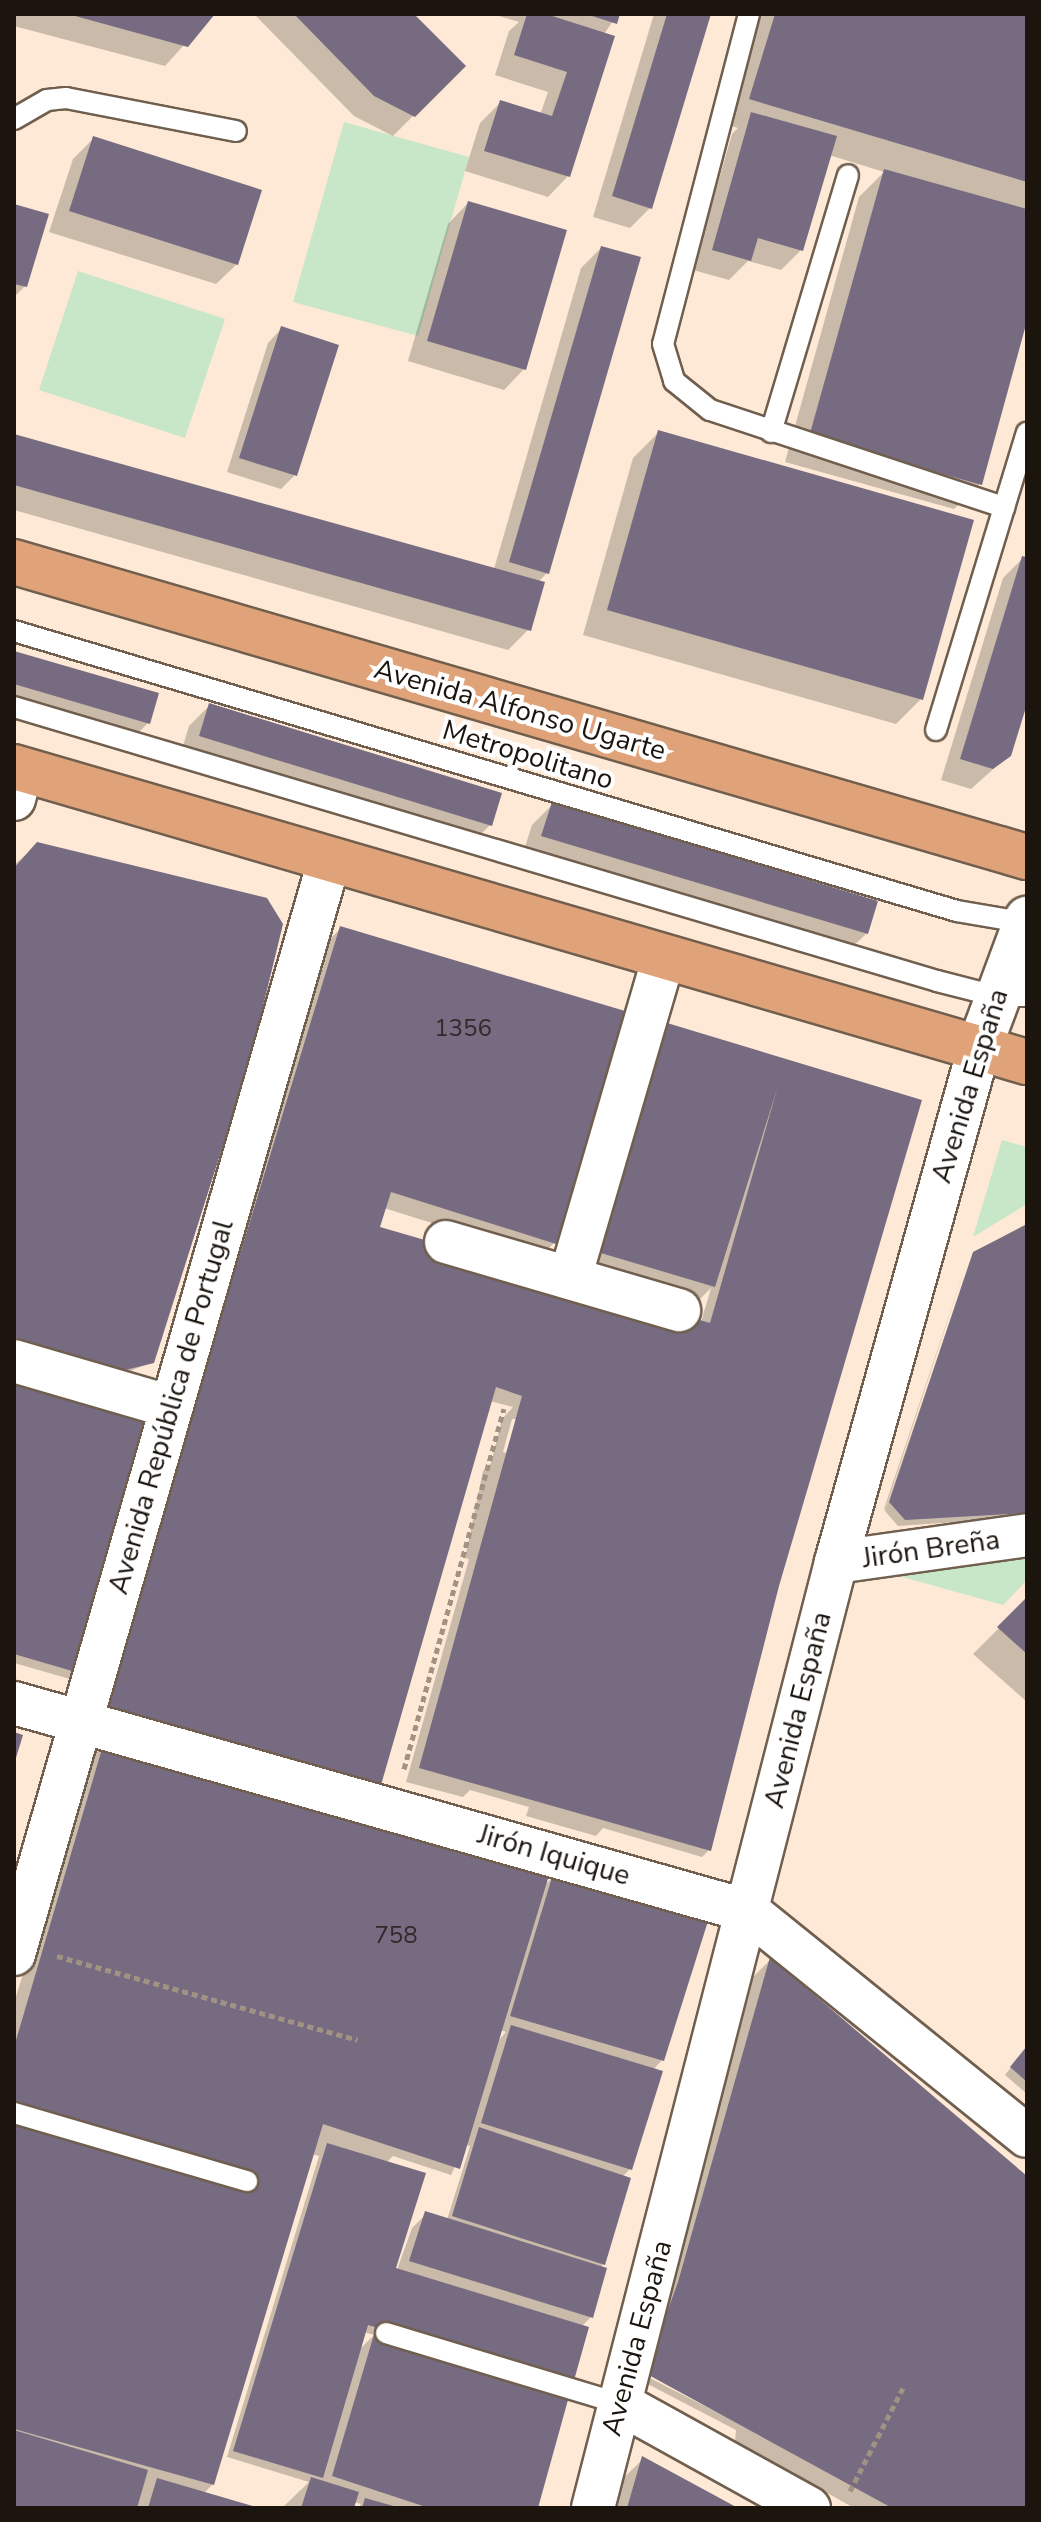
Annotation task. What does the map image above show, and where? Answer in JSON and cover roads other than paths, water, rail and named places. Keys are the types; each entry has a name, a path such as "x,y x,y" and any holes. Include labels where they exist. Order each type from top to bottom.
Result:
{"main road":[{"name":"Avenida Alfonso Ugarte","path":"14,562 1027,857"},
{"path":"17,779 329,861 1027,1062"}],"street":[{"name":"Avenida República de Portugal","path":"15,1949 329,861"},
{"name":"Avenida España","path":"593,2508 836,1562 979,1048 1011,996 1026,923"},
{"path":"570,1278 664,956"},
{"path":"446,1242 679,1310"},
{"path":"14,1361 171,1407"},
{"name":"Jirón Breña","path":"836,1562 1027,1535"},
{"name":"Jirón Iquique","path":"14,1703 748,1911 1027,2136"},
{"path":"621,2404 828,2501"}],"lane":[{"path":"749,14 663,344 674,381 710,410 1004,507"},
{"path":"14,119 47,100 66,98 236,131"},
{"path":"771,432 848,175"},
{"path":"936,730 1027,433"},
{"name":"Metropolitano","path":"14,631 957,911 1026,923"},
{"path":"14,707 1011,996"},
{"path":"979,1048 1027,1045"},
{"path":"14,2113 247,2181"},
{"path":"386,2333 621,2404"}]}
